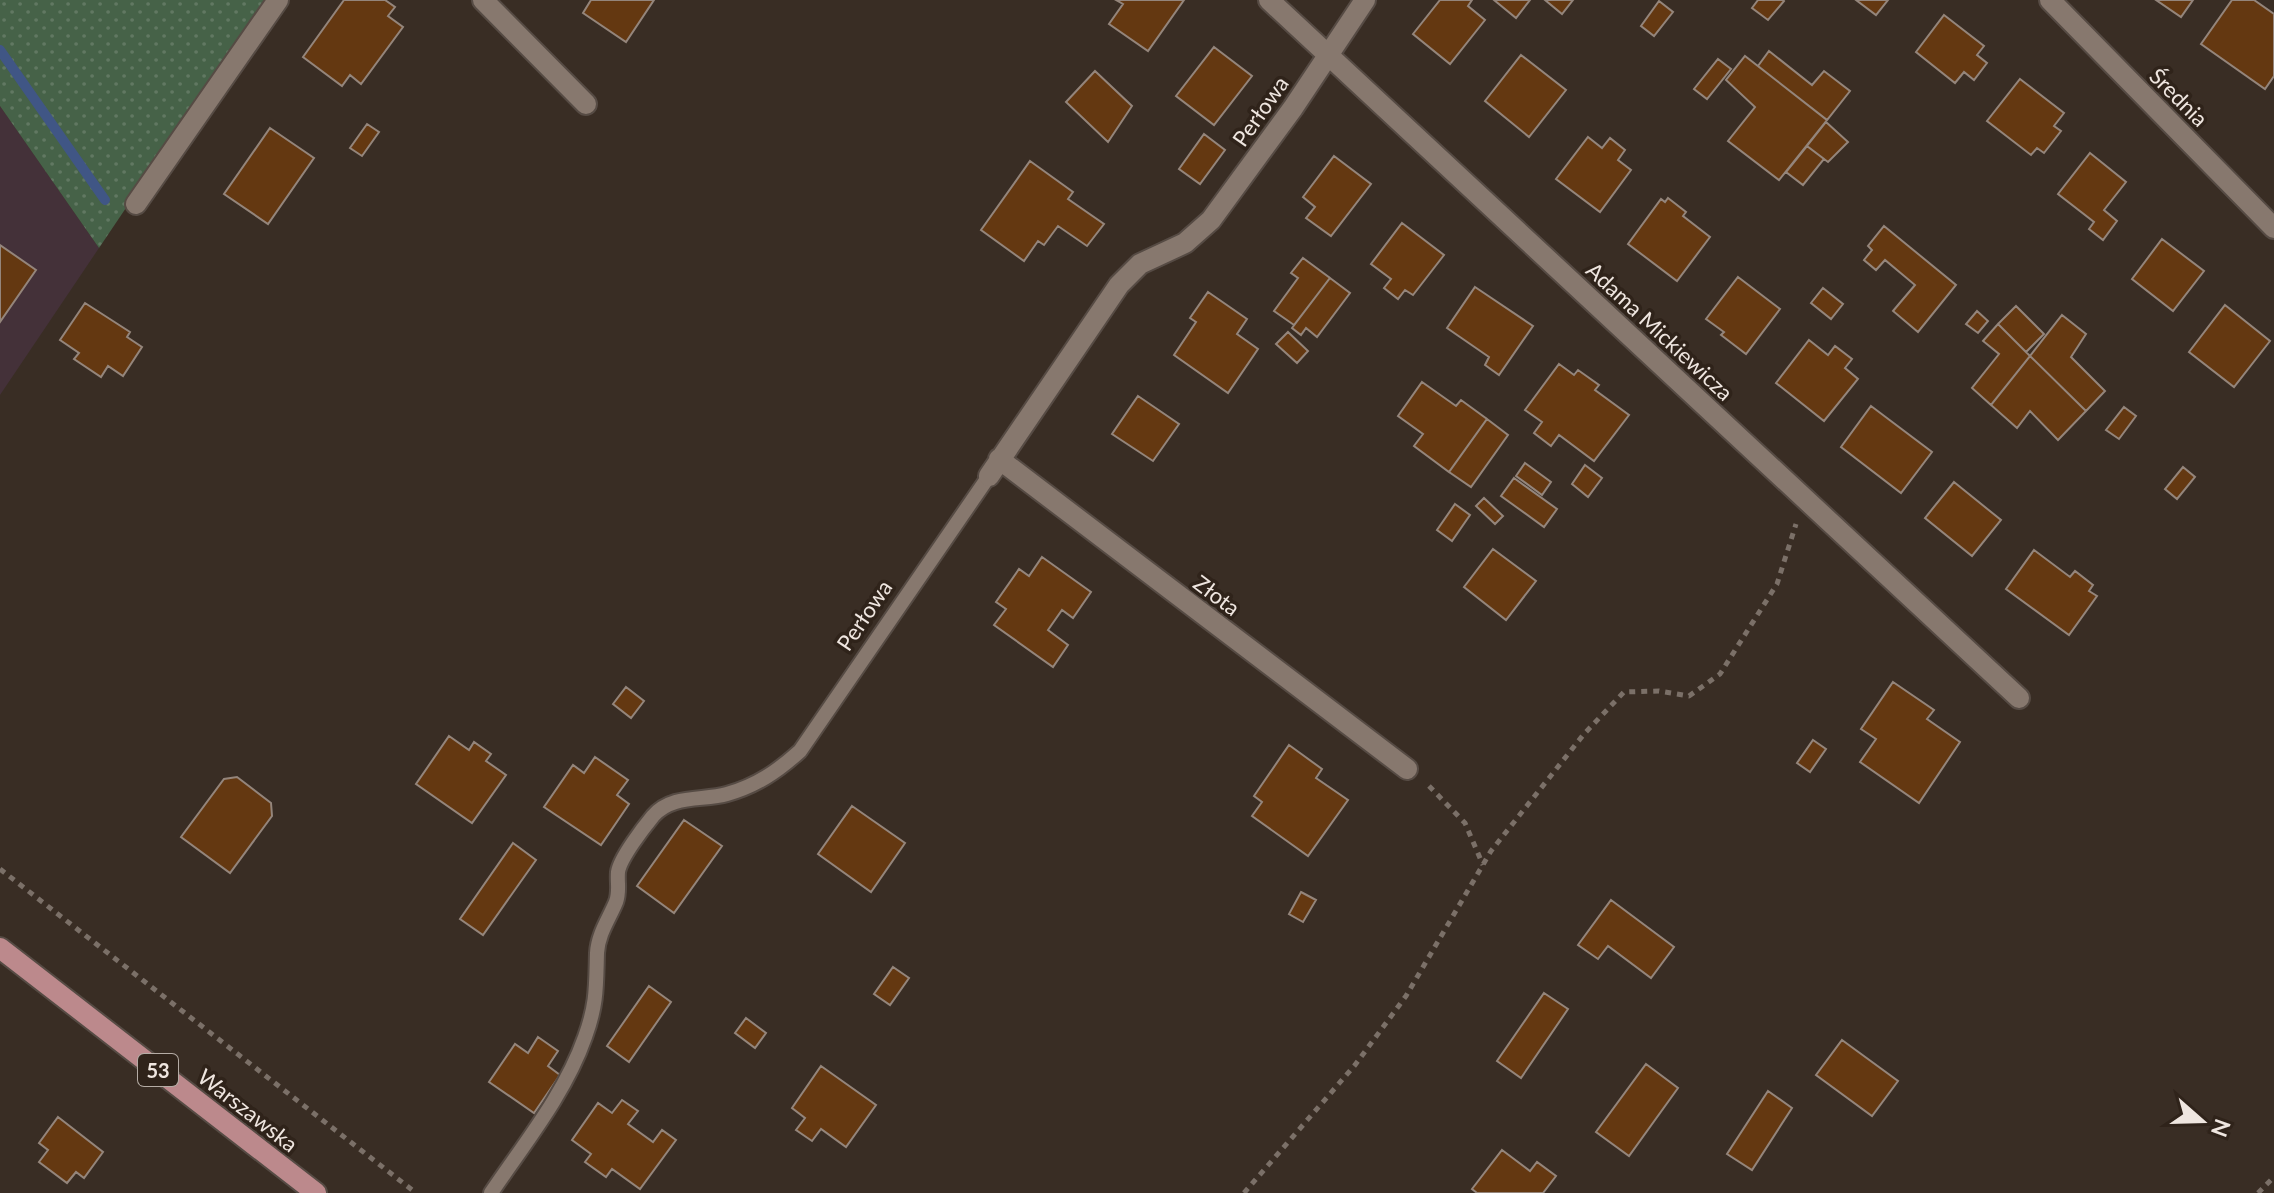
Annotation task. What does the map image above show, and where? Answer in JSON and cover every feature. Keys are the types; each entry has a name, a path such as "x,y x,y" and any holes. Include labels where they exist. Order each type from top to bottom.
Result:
{"main road":[{"name":"Warszawska","path":"0,948 316,1193"}],"street":[{"path":"136,204 278,0"},
{"path":"483,0 586,104"},
{"name":"Adama Mickiewicza","path":"1269,0 2019,698"},
{"name":"Perłowa","path":"994,468 1119,285 1140,264 1185,243 1211,220 1293,108 1365,0"},
{"name":"Średnia","path":"2050,0 2274,228"},
{"name":"Złota","path":"994,468 1407,769"}],"lane":[{"name":"Perłowa","path":"491,1193 552,1103 584,1040 596,1003 597,953 601,932 617,899 620,884 618,872 639,836 665,806 704,796 725,795 757,783 779,771 800,751 994,468"}],"path":[{"path":"1244,1193 1355,1065 1406,996 1491,851 1584,734 1624,692 1659,691 1689,696 1720,674 1777,584 1805,497"},
{"path":"1407,769 1437,792 1465,823 1483,866"},
{"path":"0,869 416,1193"},
{"path":"2258,1193 2274,1177"}],"shaded area":[{"path":"0,106 99,248 0,395"}],"green space":[{"path":"0,0 266,0 99,248 0,106"}],"building":[{"path":"344,0 385,0 395,7 388,16 403,27 361,84 350,75 342,86 303,57"},
{"path":"591,0 654,0 626,42 583,13"},
{"path":"1116,0 1184,0 1148,51 1109,24 1123,4"},
{"path":"1440,0 1472,0 1468,6 1485,20 1450,64 1413,34"},
{"path":"1494,0 1530,0 1516,18"},
{"path":"1545,0 1573,0 1562,14"},
{"path":"1758,0 1784,1 1768,20 1752,8"},
{"path":"1856,0 1888,0 1876,15"},
{"path":"2156,0 2193,0 2181,17"},
{"path":"2232,0 2254,0 2274,14 2274,76 2265,89 2201,44"},
{"path":"1659,1 1673,12 1654,36 1641,26"},
{"path":"1944,15 1984,46 1977,55 1987,63 1974,80 1964,72 1955,83 1916,52"},
{"path":"1214,47 1252,76 1214,125 1176,96"},
{"path":"1769,51 1812,85 1824,71 1850,91 1827,120 1758,66"},
{"path":"1521,55 1566,90 1529,137 1485,101"},
{"path":"1745,56 1827,120 1779,180 1728,141 1755,107 1726,80"},
{"path":"1718,59 1731,69 1707,99 1694,89"},
{"path":"1095,71 1132,106 1108,142 1066,102"},
{"path":"2020,79 2064,113 2054,126 2061,131 2044,153 2037,148 2031,155 1987,121"},
{"path":"1826,122 1848,142 1828,162 1807,146"},
{"path":"367,124 379,132 362,156 350,148"},
{"path":"270,128 314,158 268,224 224,194"},
{"path":"1204,134 1225,150 1200,184 1179,169"},
{"path":"1588,137 1602,148 1610,138 1625,150 1618,160 1631,170 1600,212 1556,179"},
{"path":"1807,146 1824,159 1803,185 1786,172"},
{"path":"2090,153 2126,182 2104,210 2117,221 2103,240 2089,229 2094,222 2058,194"},
{"path":"1334,156 1371,184 1331,236 1306,218 1315,207 1303,197"},
{"path":"1030,161 1073,192 1068,199 1104,224 1087,246 1058,226 1044,245 1038,241 1024,261 981,230"},
{"path":"1668,198 1686,212 1683,216 1710,237 1677,281 1628,244 1661,199 1665,202"},
{"path":"1402,223 1444,255 1413,295 1405,290 1398,299 1384,288 1391,279 1371,264"},
{"path":"1884,226 1956,285 1918,332 1893,311 1915,285 1885,260 1876,270 1864,260 1872,250 1868,246"},
{"path":"2162,239 2204,271 2173,311 2132,279"},
{"path":"0,245 36,270 0,322"},
{"path":"1303,258 1330,278 1294,325 1274,311 1298,278 1291,273"},
{"path":"1738,277 1780,309 1746,354 1706,319"},
{"path":"1330,278 1350,293 1317,337 1306,328 1301,335 1292,328"},
{"path":"1475,287 1533,326 1499,375 1485,365 1489,357 1447,328"},
{"path":"1823,288 1843,304 1831,319 1811,303"},
{"path":"1208,292 1247,319 1237,334 1258,349 1228,393 1174,355 1196,322 1190,318"},
{"path":"85,303 130,332 127,337 142,347 123,376 108,366 101,377 74,359 79,353 60,340"},
{"path":"2225,305 2270,341 2234,387 2189,352"},
{"path":"2016,306 2044,334 2026,352 1998,324"},
{"path":"1977,311 1988,321 1978,333 1966,324"},
{"path":"2062,315 2086,334 2071,357 2105,391 2086,411 2030,356"},
{"path":"1998,324 2030,356 1991,405 1972,388 1999,354 1983,341"},
{"path":"1288,332 1308,351 1297,363 1276,344"},
{"path":"1809,340 1828,355 1835,346 1852,359 1845,368 1858,379 1824,421 1776,383"},
{"path":"2030,356 2086,411 2058,440 2030,411 2017,428 1991,405"},
{"path":"1559,364 1574,375 1578,370 1599,385 1595,390 1629,415 1594,461 1559,435 1551,446 1534,433 1542,422 1525,410"},
{"path":"1422,382 1456,406 1461,400 1487,419 1449,472 1414,446 1423,434 1398,416"},
{"path":"1138,396 1179,424 1153,461 1112,434"},
{"path":"1871,406 1932,452 1901,493 1841,447"},
{"path":"2124,407 2136,416 2119,439 2106,430"},
{"path":"1487,419 1508,435 1471,487 1449,472"},
{"path":"1525,463 1551,482 1542,495 1516,476"},
{"path":"1585,465 1602,478 1588,497 1572,484"},
{"path":"2183,467 2195,477 2177,499 2165,489"},
{"path":"1514,478 1557,509 1544,527 1501,496"},
{"path":"1954,482 2001,520 1972,556 1925,518"},
{"path":"1484,498 1503,516 1495,524 1476,506"},
{"path":"1455,504 1470,515 1452,541 1437,530"},
{"path":"1493,549 1536,581 1506,620 1464,587"},
{"path":"2034,550 2070,577 2075,571 2093,585 2089,591 2097,596 2069,635 2006,589"},
{"path":"1042,557 1091,592 1073,618 1062,610 1048,630 1068,645 1053,667 994,625 1006,609 996,602 1019,569 1029,576"},
{"path":"1893,682 1934,710 1927,719 1960,742 1919,803 1860,762 1876,739 1861,729"},
{"path":"626,687 644,701 631,718 613,704"},
{"path":"449,736 469,750 474,742 491,754 486,761 506,775 472,823 416,784"},
{"path":"1813,740 1826,749 1810,772 1797,763"},
{"path":"1289,745 1322,769 1316,778 1348,800 1308,856 1252,816 1262,802 1254,796"},
{"path":"595,757 628,780 617,795 629,804 601,845 544,807 573,765 584,773"},
{"path":"237,777 271,803 272,816 230,873 181,837 224,779"},
{"path":"852,806 905,843 871,892 818,854"},
{"path":"684,820 722,846 674,913 637,886"},
{"path":"513,843 536,860 483,935 460,919"},
{"path":"1301,892 1316,900 1303,922 1289,914"},
{"path":"1611,900 1674,947 1651,978 1608,946 1598,959 1578,945"},
{"path":"893,967 909,978 890,1005 874,994"},
{"path":"649,986 671,1002 629,1062 607,1046"},
{"path":"1544,993 1568,1009 1521,1078 1497,1061"},
{"path":"746,1018 766,1033 755,1048 735,1033"},
{"path":"538,1037 558,1051 548,1066 560,1075 534,1113 489,1082 515,1044 528,1053"},
{"path":"1842,1040 1898,1081 1872,1116 1816,1075"},
{"path":"1646,1064 1678,1088 1629,1156 1596,1132"},
{"path":"821,1066 876,1105 846,1147 821,1129 812,1141 796,1130 805,1118 792,1108"},
{"path":"1768,1091 1792,1108 1752,1170 1727,1154"},
{"path":"622,1100 638,1111 628,1124 653,1142 662,1130 676,1140 640,1189 612,1169 606,1177 585,1162 591,1154 572,1140 598,1103 612,1113"},
{"path":"58,1117 103,1152 84,1178 76,1172 67,1183 39,1162 48,1150 39,1143"},
{"path":"1502,1150 1530,1171 1537,1162 1556,1176 1543,1193 1477,1193 1472,1189"}],"waterway":[{"path":"0,50 105,200"}]}
